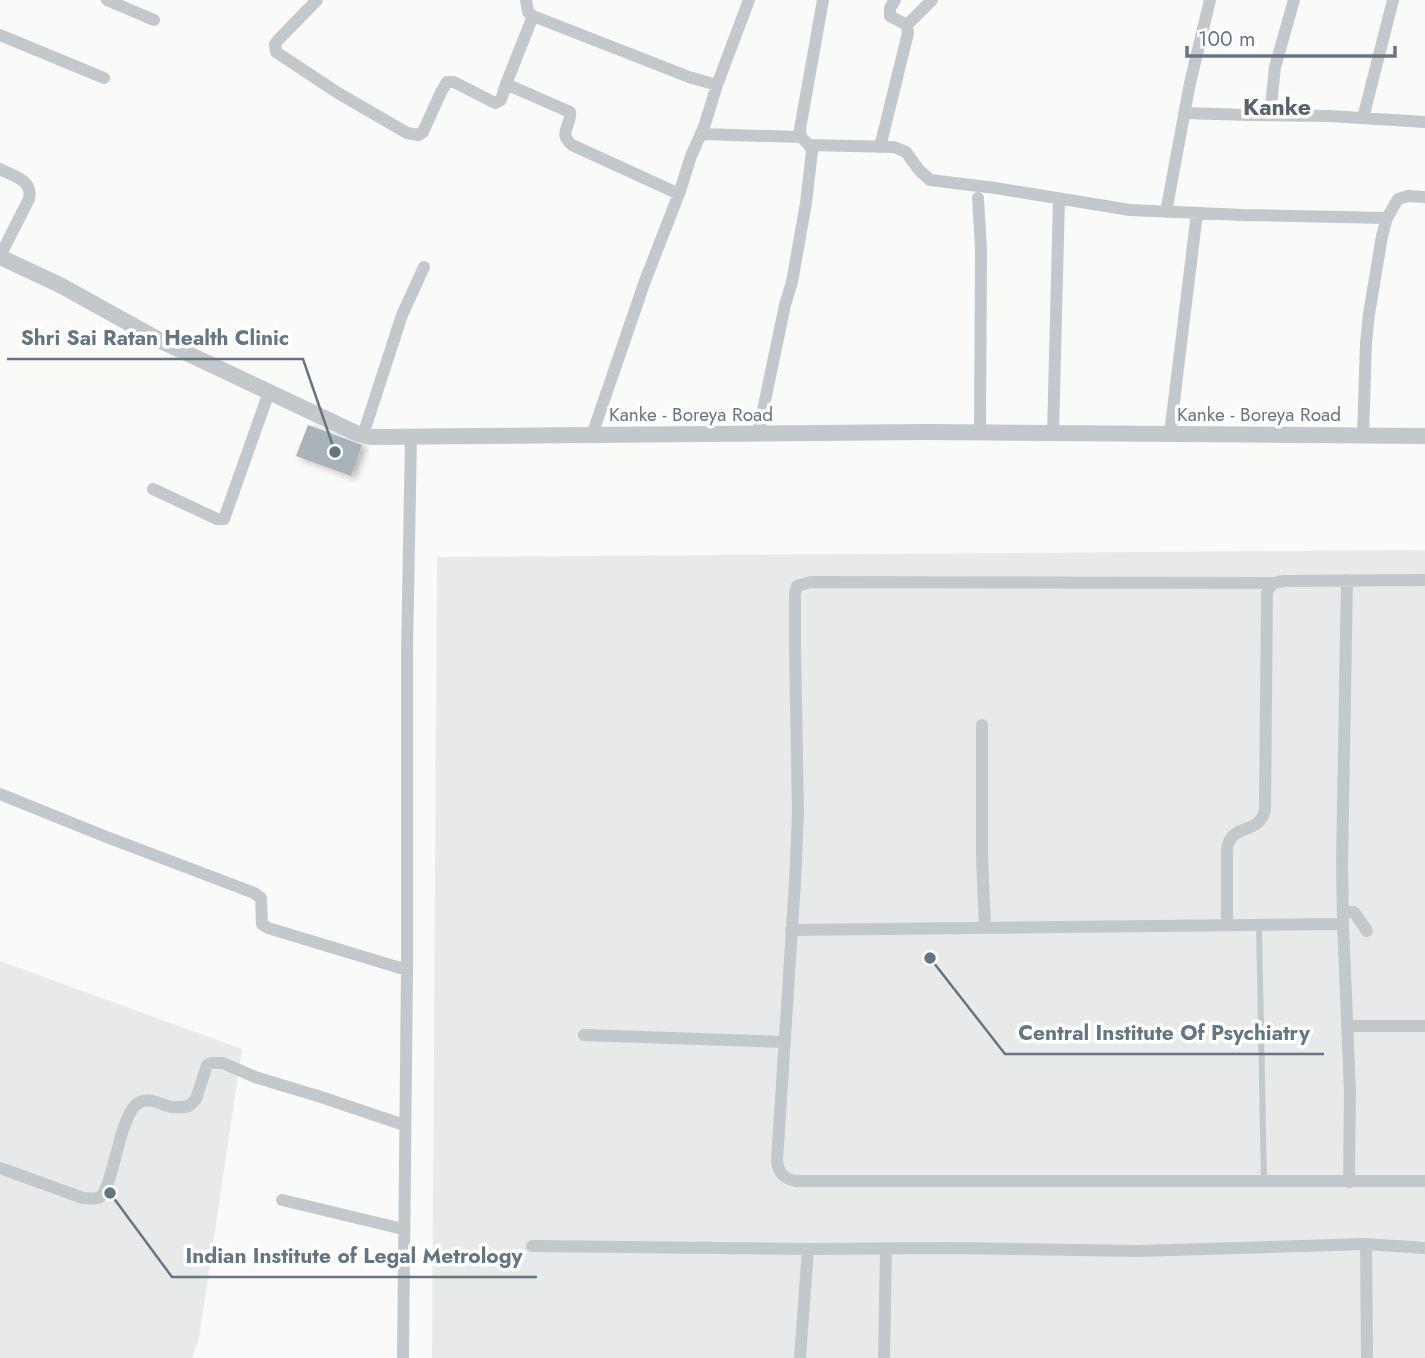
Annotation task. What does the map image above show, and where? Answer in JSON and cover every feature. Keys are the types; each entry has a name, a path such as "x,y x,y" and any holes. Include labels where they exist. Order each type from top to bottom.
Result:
{"street":[{"path":"107,0 154,20"},
{"path":"317,0 278,40 275,44 276,52 407,134 418,135 423,131 447,82 454,82 495,103 501,100 533,16"},
{"path":"526,0 528,12 533,16 689,77 717,85"},
{"path":"593,435 641,293 749,0"},
{"path":"758,434 792,282 812,155 800,129 823,0"},
{"path":"895,0 890,8 890,16 907,25"},
{"path":"880,147 908,39 907,25 932,0"},
{"path":"1166,212 1190,83 1210,0"},
{"path":"1270,116 1275,67 1294,0"},
{"path":"1363,118 1393,0"},
{"path":"0,35 104,78"},
{"path":"506,84 570,111 565,136 572,145 679,194"},
{"path":"1184,113 1425,122"},
{"path":"701,134 894,147 906,152 930,180 1130,210 1387,218"},
{"path":"0,169 22,180 31,191 0,256"},
{"path":"1363,436 1367,333 1382,236 1387,218 1398,200 1408,196 1425,197"},
{"path":"978,198 981,248 981,433"},
{"path":"1053,434 1059,199"},
{"path":"1170,435 1197,213"},
{"name":"Kanke - Boreya Road","path":"0,256 60,285 161,341 371,437 981,433 1425,436"},
{"path":"363,435 402,315 424,267"},
{"path":"153,489 216,519 224,519 269,392"},
{"path":"403,1358 407,652 411,437"},
{"path":"1347,580 1342,863 1350,1091 1349,1182"},
{"path":"1425,580 1273,583 811,582 797,586 794,594 794,648 798,813 777,1161 782,1175 795,1181 1425,1181"},
{"path":"1227,925 1229,841 1235,833 1255,826 1265,810 1267,593 1273,583"},
{"path":"982,725 985,928"},
{"path":"0,794 254,893 261,898 262,924 268,928 407,971"},
{"path":"792,930 1259,925 1343,918 1354,912 1367,931"},
{"path":"1347,1026 1425,1026"},
{"path":"584,1035 785,1042"},
{"path":"0,1168 83,1198 100,1197 105,1192 115,1154 134,1105 148,1100 172,1107 188,1106 196,1099 207,1065 217,1062 404,1125"},
{"path":"282,1200 403,1229"},
{"path":"532,1246 1138,1251 1366,1244 1425,1248"},
{"path":"1366,1244 1367,1358"},
{"path":"800,1358 808,1249"},
{"path":"884,1358 886,1249"}],"lane":[{"path":"1259,925 1264,1182"}],"shaded area":[{"path":"1425,550 1425,1358 432,1358 437,557"},
{"path":"0,961 242,1049 199,1338 192,1358 0,1358"}],"building":[{"path":"308,425 362,445 351,476 296,456"}],"place":[{"name":"Shri Sai Ratan Health Clinic","path":"335,452"},
{"name":"Central Institute Of Psychiatry","path":"930,958"},
{"name":"Indian Institute of Legal Metrology","path":"110,1193"}],"district":[{"name":"Kanke","path":"1277,107"}]}
